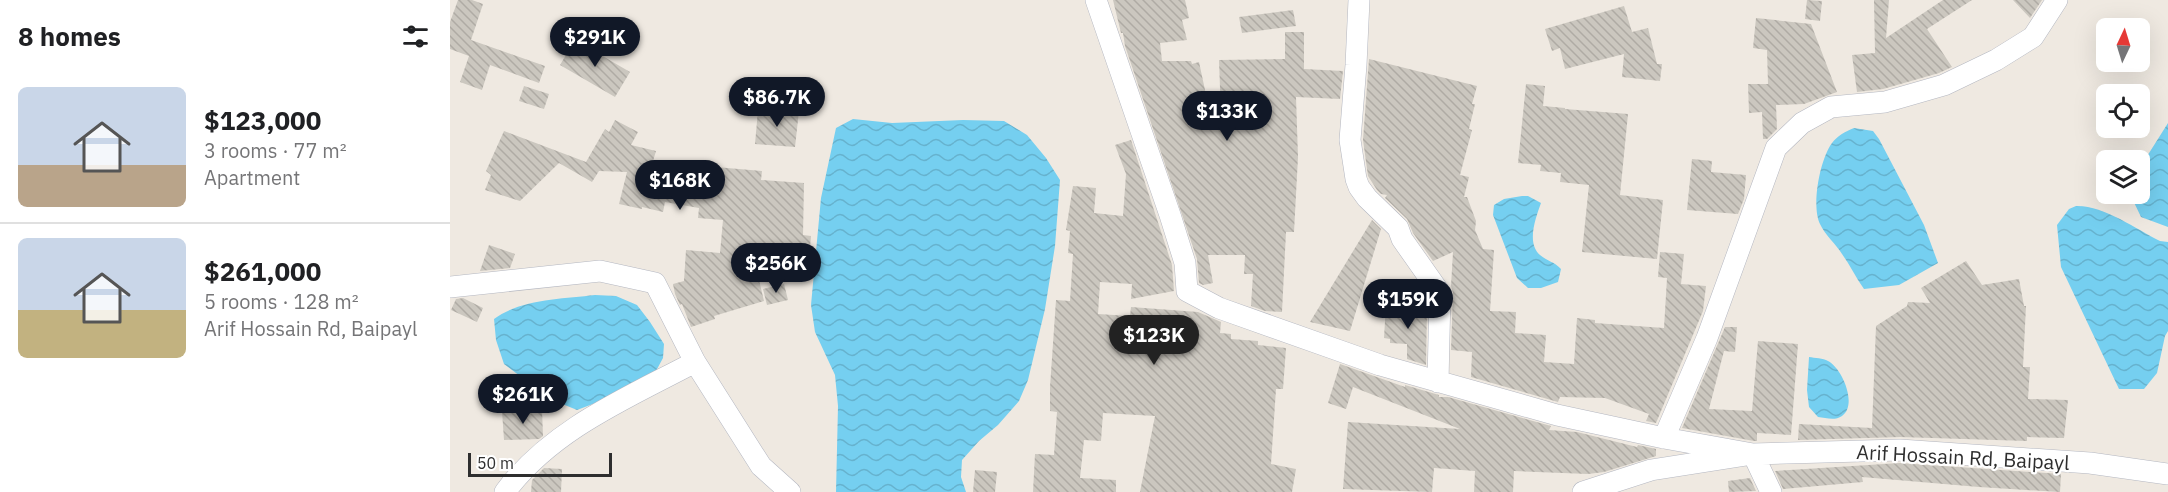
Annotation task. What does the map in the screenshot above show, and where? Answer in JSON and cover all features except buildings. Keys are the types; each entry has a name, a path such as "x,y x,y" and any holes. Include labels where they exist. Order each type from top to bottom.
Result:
{"street":[{"path":"1096,0 1170,214 1185,263 1187,291 1219,309 1380,365 1438,382 1557,415 1753,454 1771,492"},
{"path":"1359,0 1350,140 1356,179 1367,198 1398,228 1402,239 1440,293 1438,382"},
{"path":"1664,438 1707,338 1776,148 1802,123 1831,107 1885,102 1944,85 1996,60 2033,37 2057,0"},
{"path":"450,287 600,271 655,282 695,362 761,466 790,492"},
{"path":"504,492 540,452 593,415 695,362"},
{"name":"Arif Hossain Rd, Baipayl","path":"1582,492 1651,470 1753,454 1900,450 2090,463 2168,474"}],"water":[{"path":"853,119 892,123 1004,121 1027,135 1060,180 1055,246 1045,309 1028,380 1019,401 962,460 961,477 966,492 836,492 838,406 835,375 815,332 811,305 821,198 836,128"},
{"path":"2168,123 2168,227 2141,217 2135,204 2150,204 2150,152"},
{"path":"1854,128 1873,131 1879,139 1924,225 1938,263 1899,285 1864,289 1840,250 1822,228 1817,216 1818,183 1828,150 1836,138"},
{"path":"1528,196 1541,203 1533,230 1534,244 1540,255 1561,269 1558,282 1541,288 1528,288 1517,278 1493,215 1494,205 1504,199"},
{"path":"2076,206 2108,213 2160,241 2168,242 2168,331 2157,373 2144,389 2119,389 2061,267 2057,225 2069,209"},
{"path":"595,295 616,296 637,305 664,344 663,358 656,371 598,402 577,410 560,403 540,383 520,376 504,364 496,340 494,319 505,312 529,304"},
{"path":"1809,357 1828,361 1843,379 1849,404 1847,411 1839,418 1818,417 1809,407 1807,390"}]}
